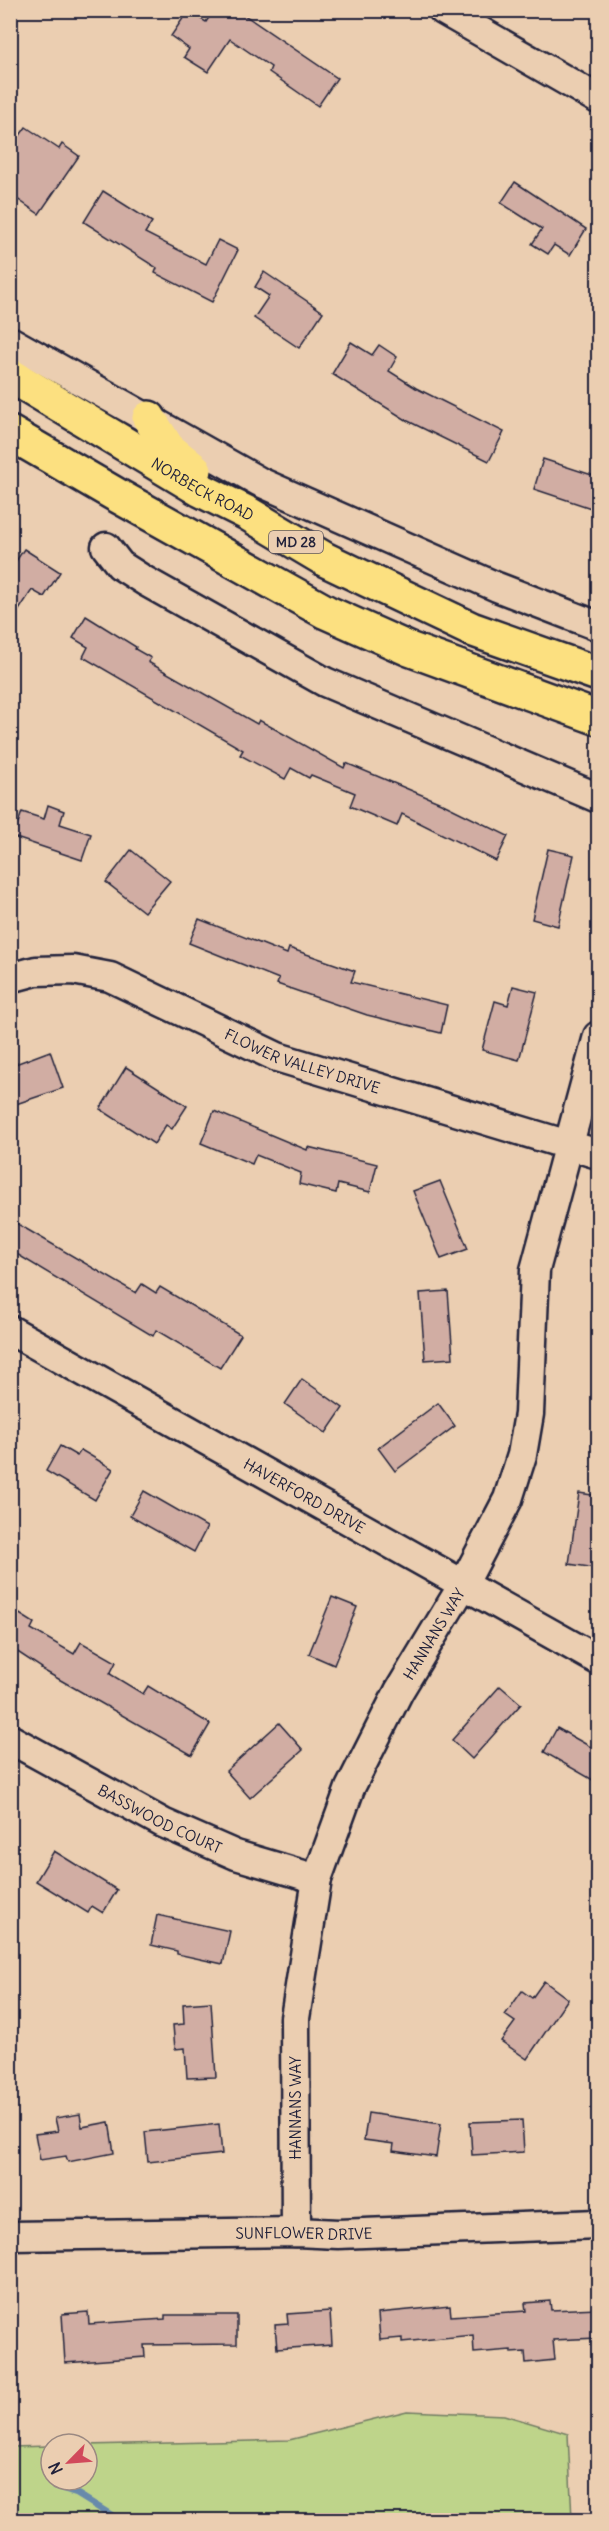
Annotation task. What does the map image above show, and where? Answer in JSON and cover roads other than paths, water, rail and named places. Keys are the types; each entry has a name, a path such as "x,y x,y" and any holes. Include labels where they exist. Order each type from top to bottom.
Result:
{"main road":[{"name":"NORBECK ROAD","path":"10,375 201,489 247,513 326,560 471,628 598,674"},
{"path":"149,418 168,448 247,513"},
{"path":"10,433 327,612 409,649 598,718"}],"street":[{"path":"443,10 598,99"},
{"path":"10,341 260,482 496,587 598,626"},
{"path":"106,547 120,565 145,581 325,682 598,798"},
{"name":"FLOWER VALLEY DRIVE","path":"10,978 36,971 73,970 110,977 277,1057 598,1154"},
{"name":"HANNANS WAY","path":"296,2232 295,2018 317,1879 350,1788 399,1690 463,1585 508,1500 522,1455 528,1413 535,1270 598,1036"},
{"name":"HAVERFORD DRIVE","path":"10,1330 598,1660"},
{"name":"BASSWOOD COURT","path":"10,1739 163,1823 236,1855 317,1879"},
{"name":"SUNFLOWER DRIVE","path":"10,2236 296,2232 338,2234 598,2224"}],"waterway":[{"path":"71,2492 119,2520"}]}
